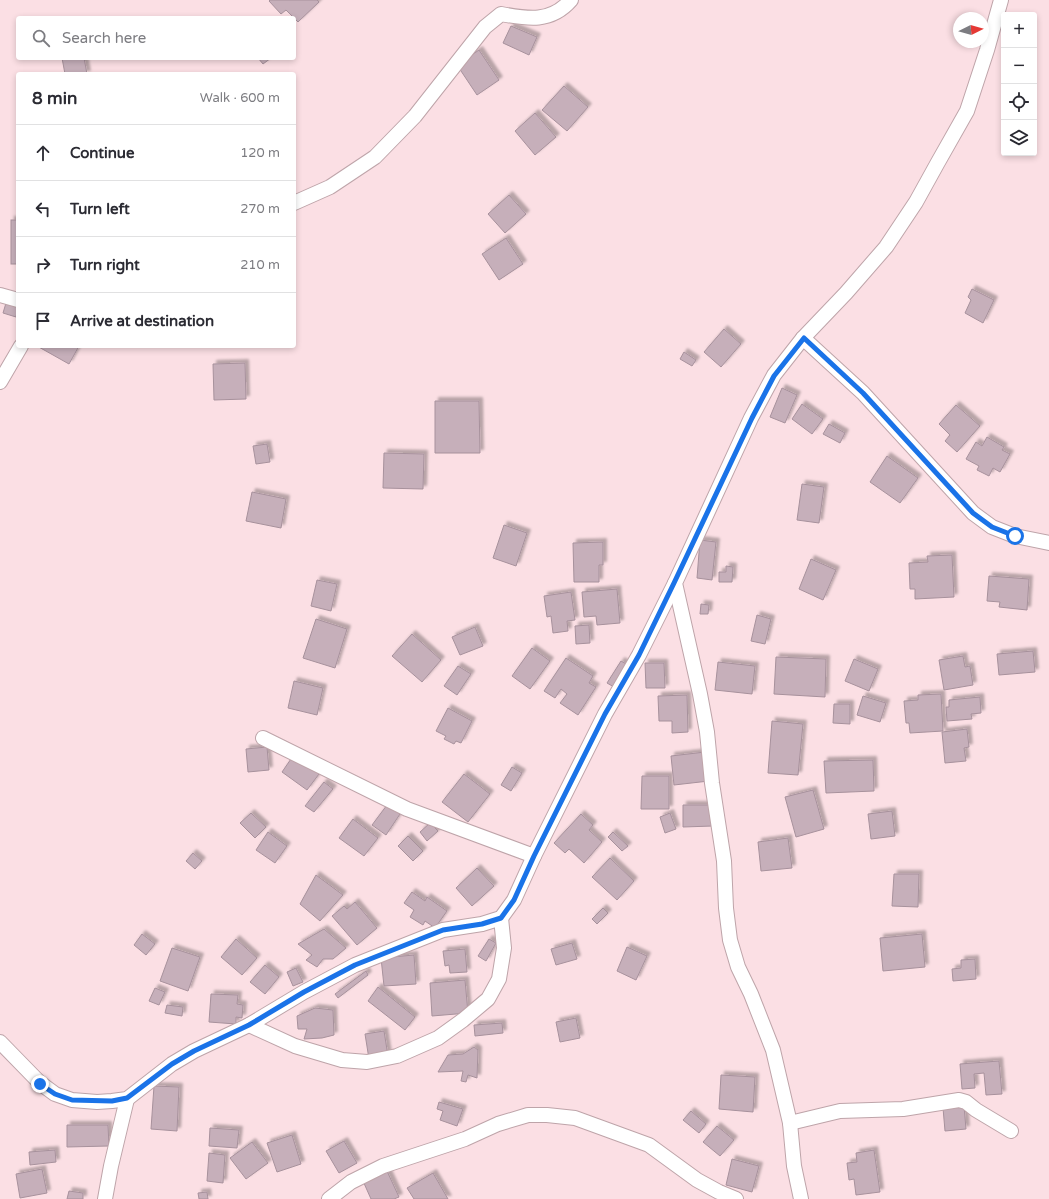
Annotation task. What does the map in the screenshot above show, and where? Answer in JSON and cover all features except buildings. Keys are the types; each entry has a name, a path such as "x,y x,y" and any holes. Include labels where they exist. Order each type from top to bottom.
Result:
{"street":[{"path":"296,202 330,187 375,157 415,116 485,26 501,14 523,18 547,17 564,8 572,0"},
{"path":"0,1042 40,1084 55,1094 72,1100 97,1102 127,1098 172,1064 194,1051 249,1025 304,992 355,965 443,930 482,924 501,918 514,900 534,856 605,714 639,655 755,412 774,376 804,338 886,247 916,202 967,111 987,50 1001,0"},
{"path":"0,295 16,299"},
{"path":"804,338 863,393 973,513 992,527 1015,536 1049,543"},
{"path":"0,382 19,348"},
{"path":"674,583 700,694 707,732 712,784 724,861 726,908 730,940 738,967 751,994 773,1050 790,1123 794,1166 801,1199"},
{"path":"263,738 407,809 534,856"},
{"path":"249,1025 295,1046 342,1060 367,1062 397,1056 438,1038 488,999 499,979 504,948 501,918"},
{"path":"105,1199 127,1098"},
{"path":"790,1123 840,1111 904,1109 959,1100 966,1102 976,1110 1011,1131"},
{"path":"329,1199 351,1182 383,1166 465,1139 498,1124 528,1116 547,1115 575,1118 649,1145 697,1180 736,1199"}],"route":[{"path":"40,1084 55,1094 72,1100 97,1102 127,1098 172,1064 194,1051 249,1025 304,992 355,965 443,930 482,924 501,918 514,900 534,856 605,714 639,655 752,418 774,376 804,338 863,393 973,513 992,527 1015,536"}]}
